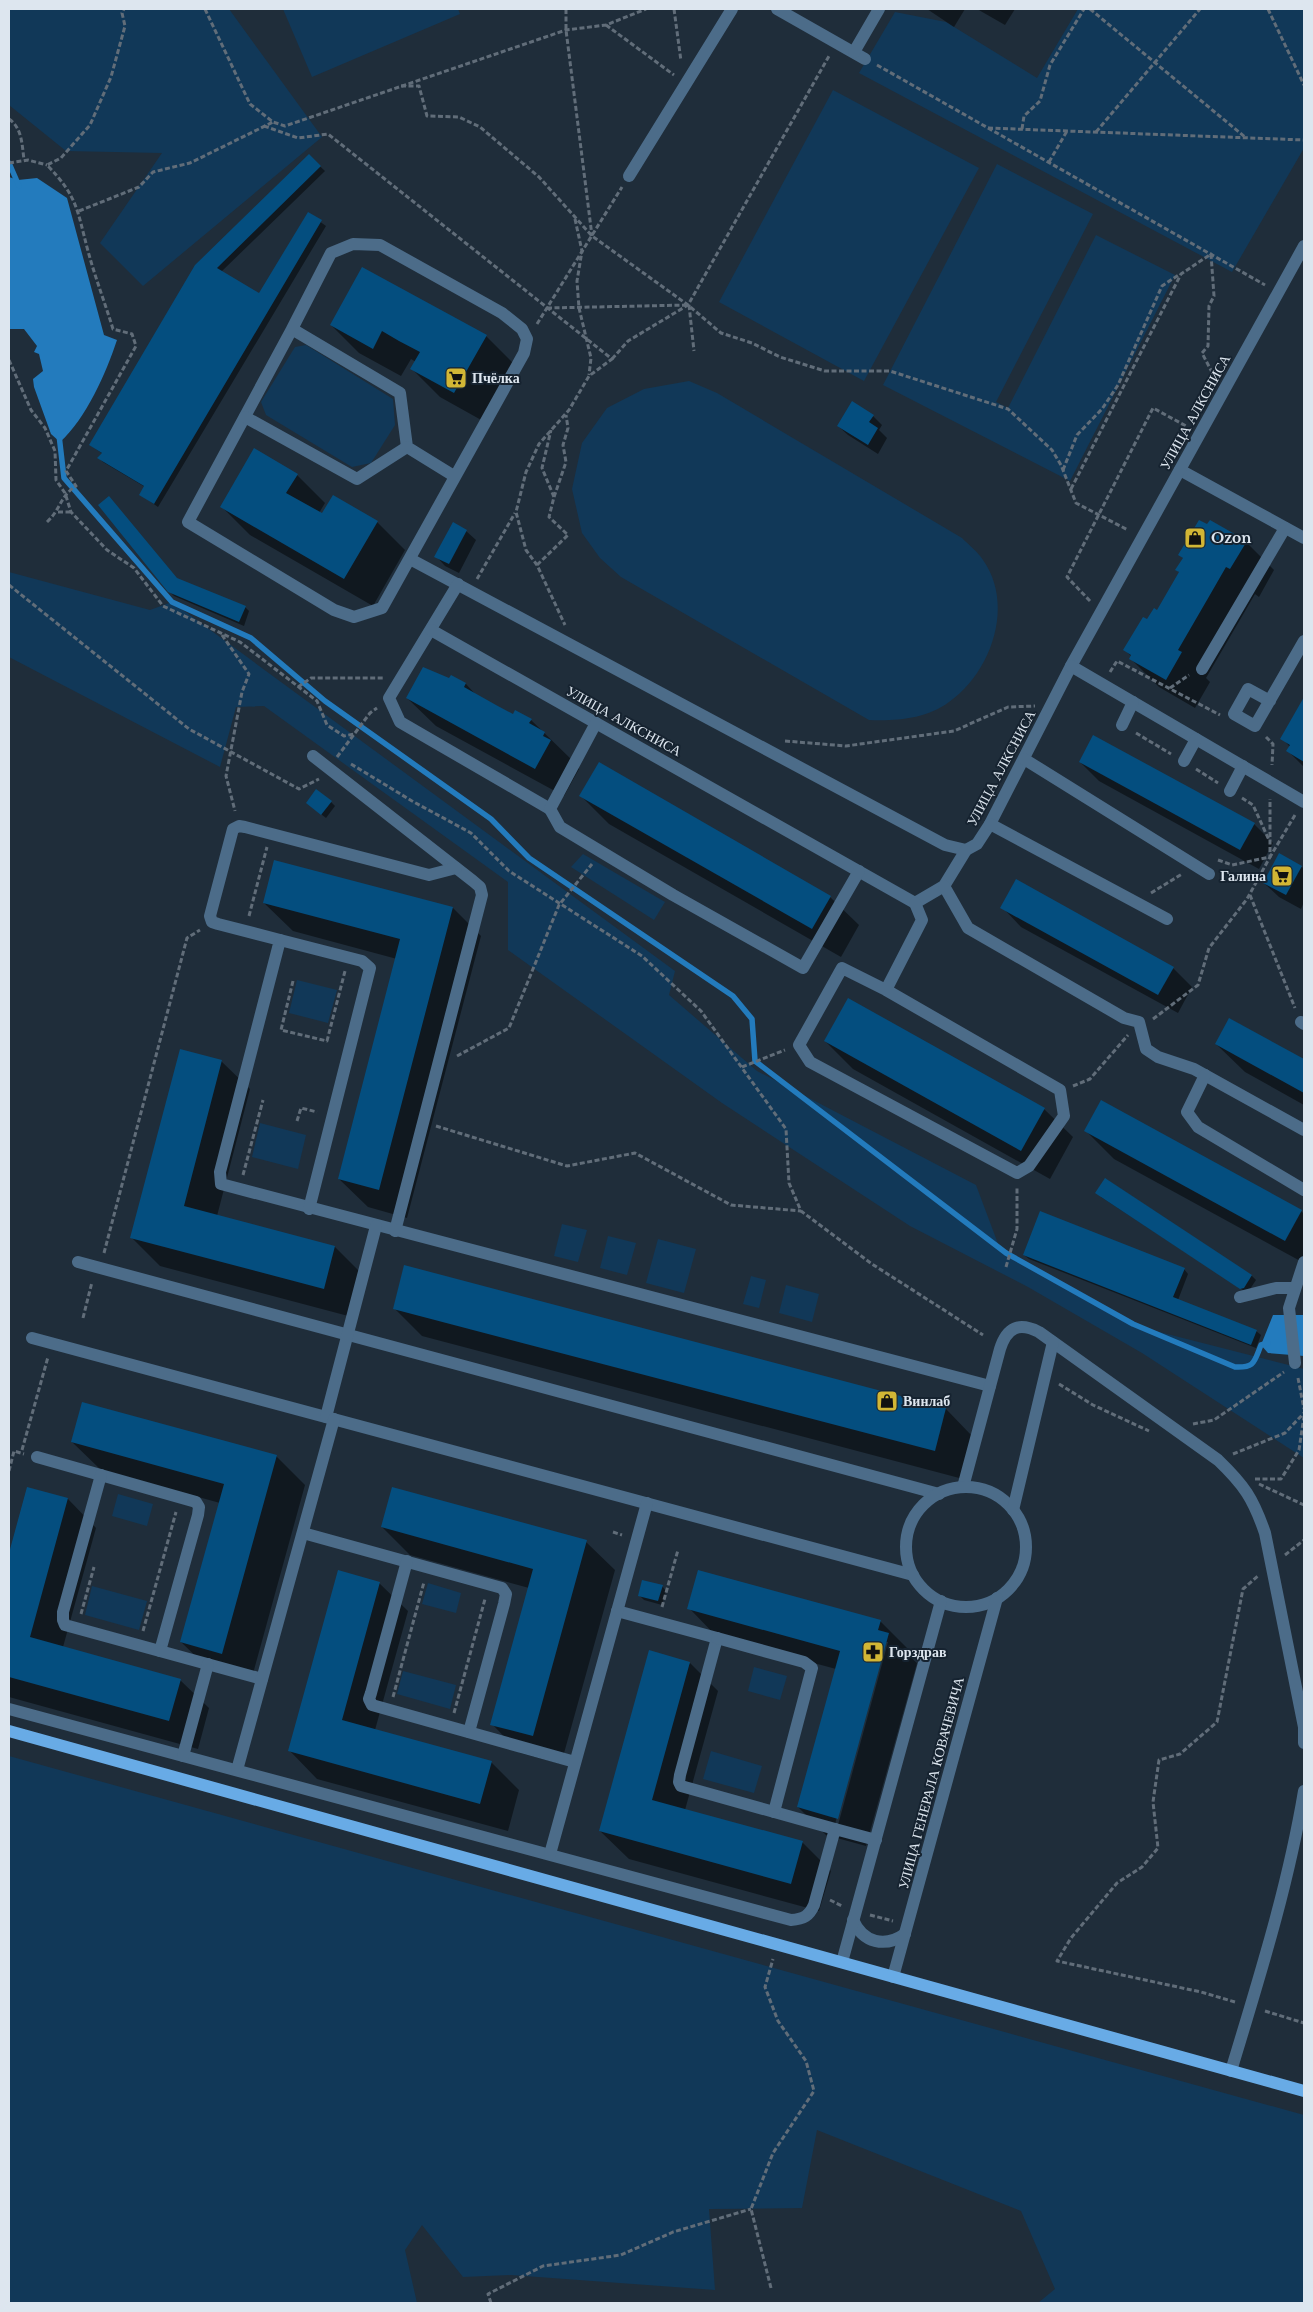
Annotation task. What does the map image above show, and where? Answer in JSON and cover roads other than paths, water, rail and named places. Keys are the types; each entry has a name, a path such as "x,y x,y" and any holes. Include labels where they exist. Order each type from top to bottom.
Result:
{"main road":[{"path":"9,1731 1304,2091"}],"street":[{"path":"629,176 732,9"},
{"path":"777,9 865,58"},
{"path":"854,52 880,9"},
{"path":"353,244 380,245 502,312 522,329 527,339 524,353 382,608 354,616 334,610 188,522 292,329 331,253 353,244"},
{"name":"УЛИЦА АЛКСНИСА","path":"430,630 915,903 944,886 966,850 977,844 990,824 1071,666 1304,246"},
{"path":"292,329 400,393 406,447"},
{"path":"245,417 358,479 406,447"},
{"path":"406,447 454,476"},
{"path":"1180,470 1304,538"},
{"path":"1202,669 1285,528"},
{"path":"410,559 946,845 966,850"},
{"path":"458,584 389,698 400,722 550,809 560,827 803,968 859,871"},
{"path":"1270,701 1248,689 1234,714 1255,726 1270,701 1304,641"},
{"path":"1071,666 1304,802"},
{"path":"1122,725 1133,702"},
{"path":"550,809 596,723"},
{"path":"1184,761 1196,739"},
{"path":"312,756 480,887 482,895 395,1231"},
{"path":"1024,759 1209,874"},
{"path":"1230,791 1243,766"},
{"path":"990,824 1167,919"},
{"path":"308,1209 370,968 367,964 348,958 212,922 210,911 229,838 233,830 239,826 429,875 456,868"},
{"path":"944,886 968,928 1124,1018 1139,1022 1146,1049 1158,1056 1205,1075 1304,1130"},
{"path":"886,990 922,920 915,903"},
{"path":"280,940 220,1172 221,1184 308,1209 990,1386"},
{"path":"842,968 886,990 1060,1090 1064,1116 1029,1166 1017,1173 810,1062 799,1045 842,968"},
{"path":"1205,1075 1187,1112 1198,1127 1304,1190"},
{"path":"237,1770 303,1533 330,1418 347,1334 376,1226"},
{"path":"78,1262 939,1494"},
{"path":"1295,1363 1289,1308 1304,1262"},
{"path":"1240,1297 1276,1288 1295,1288"},
{"path":"963,1487 1002,1343 1010,1329 1018,1326 1030,1327 1053,1342 1218,1460 1238,1479 1255,1503 1266,1533 1304,1727 1304,1743"},
{"path":"32,1338 913,1575"},
{"path":"1013,1510 1053,1342"},
{"path":"37,1457 196,1502 199,1507 160,1651"},
{"path":"101,1475 62,1620 65,1624 262,1679"},
{"path":"963,1487 982,1489 997,1495 1013,1510 1024,1532 1026,1547 1024,1563 1018,1577 1008,1590 997,1598 981,1605 966,1607 941,1601 923,1589 913,1575 908,1562 906,1546 908,1531 914,1516 924,1504 939,1494 963,1487"},
{"path":"550,1854 647,1503"},
{"path":"303,1533 502,1588 506,1594 504,1604 469,1732"},
{"path":"407,1561 369,1699 372,1705 575,1762"},
{"name":"УЛИЦА ГЕНЕРАЛА КОВАЧЕВИЧА","path":"893,1977 997,1598"},
{"path":"842,1962 941,1601"},
{"path":"617,1611 804,1662 812,1668 774,1812"},
{"path":"718,1638 679,1782 686,1788 876,1840"},
{"path":"183,1756 208,1664"},
{"path":"9,1708 792,1920 801,1919 810,1914 835,1829"},
{"path":"1231,2071 1268,1950 1294,1851 1304,1791"},
{"path":"853,1920 861,1933 874,1941 890,1942 905,1934"}],"water":[{"path":"9,177 18,180 37,178 67,198 104,335 117,340 101,381 87,408 60,442 51,434 34,387 33,379 43,371 39,354 34,352 37,346 24,329 9,329"},
{"path":"1273,1315 1304,1315 1304,1356 1268,1353 1261,1345"}],"waterway":[{"path":"9,163 19,186"},
{"path":"59,435 64,478 172,602 251,638 325,701 491,819 529,858 733,996 752,1019 755,1061 1006,1253 1133,1324 1235,1367 1247,1366 1253,1363 1261,1345 1268,1343"}],"place":[{"name":"Пчёлка","path":"456,378"},
{"name":"Ozon","path":"1195,538"},
{"name":"Галина","path":"1282,876"},
{"name":"Винлаб","path":"887,1401"},
{"name":"Горздрав","path":"873,1652"}]}
